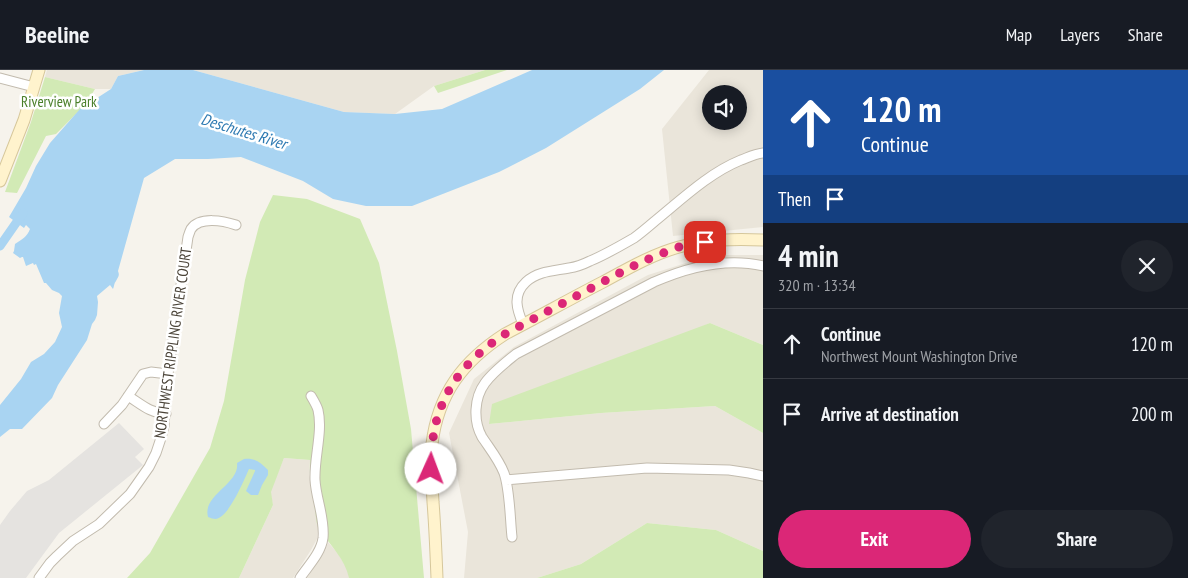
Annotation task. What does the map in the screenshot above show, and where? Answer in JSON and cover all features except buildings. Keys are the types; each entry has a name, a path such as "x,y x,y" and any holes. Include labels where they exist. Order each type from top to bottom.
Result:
{"main road":[{"path":"0,181 24,120 39,70"},
{"path":"437,578 431,469 432,446 436,422 447,394 461,372 473,358 489,344 523,324 653,257 679,247 705,242 728,239 763,240"}],"street":[{"path":"0,78 34,87"},
{"path":"523,324 517,309 517,300 520,289 526,282 536,275 548,271 570,268 590,261 620,246 636,236 708,179 731,164 763,153"},
{"name":"NORTHWEST RIPPLING RIVER COURT","path":"39,578 57,556 74,541 99,524 130,494 149,467 162,438 166,414 168,374 188,237 191,229 204,221 226,222 236,225"},
{"path":"512,538 506,480 501,465 482,436 476,417 476,406 481,388 486,381 516,354 672,274 694,267 719,263 744,262 763,266"},
{"path":"104,424 113,416 143,374 151,372 168,374"},
{"path":"128,396 156,414 166,414"},
{"path":"300,578 318,552 323,538 323,523 315,481 320,425 318,410 312,396"},
{"path":"506,480 647,468 729,470 763,476"}],"shaded area":[{"path":"47,70 144,70 118,76 111,89 95,89 45,77"},
{"path":"193,70 485,70 434,86 395,114 344,112"},
{"path":"709,70 763,70 763,227 673,236 662,129"},
{"path":"711,255 763,255 763,345 710,323 489,424 601,413 715,406 763,433 763,551 716,530 647,523 581,564 537,578 464,578 468,532 449,433 474,379 514,347 648,275"},
{"path":"119,423 144,449 135,457 143,465 59,533 26,578 0,578 0,525 10,511 27,491 49,480"},
{"path":"284,458 310,460 309,475 318,527 317,539 293,578 239,578 273,505 270,492"},
{"path":"328,542 348,570 349,578 307,578 326,549"}],"green space":[{"path":"485,70 507,70 438,93 434,86"},
{"name":"Riverview Park","path":"45,77 95,89 86,104 56,134 46,136 17,193 5,192 31,122"},
{"path":"273,195 307,199 360,219 379,263 411,429 424,578 349,578 341,558 317,525 311,485 310,460 284,458 271,492 273,505 239,578 127,578 150,553 210,448 224,401 245,280 260,222"},
{"path":"710,323 763,345 763,433 715,406 601,413 489,424 492,404"},
{"path":"647,523 716,530 763,551 763,578 537,578 581,564"}],"water":[{"name":"Deschutes River","path":"144,70 193,70 344,112 395,114 442,109 532,70 664,70 640,89 546,148 499,172 412,206 366,206 333,199 303,181 241,157 175,159 144,178 118,271 119,274 113,289 110,285 97,296 97,315 87,340 58,385 52,398 22,429 10,429 0,437 0,405 21,379 31,362 44,354 55,342 62,327 59,313 62,296 44,283 36,264 34,265 33,263 26,266 23,257 20,258 13,253 15,244 26,236 30,229 26,225 24,228 9,217 50,143 80,109 111,89 118,76"},
{"path":"244,459 257,461 268,470 268,475 258,495 251,495 246,491 255,471 249,469 226,512 216,519 208,517 210,502 233,477 237,463"}],"waterway":[{"path":"0,246 23,213"}],"route":[{"path":"431,469 432,446 438,416 450,387 473,358 489,344 629,268 679,247 705,242"}]}
